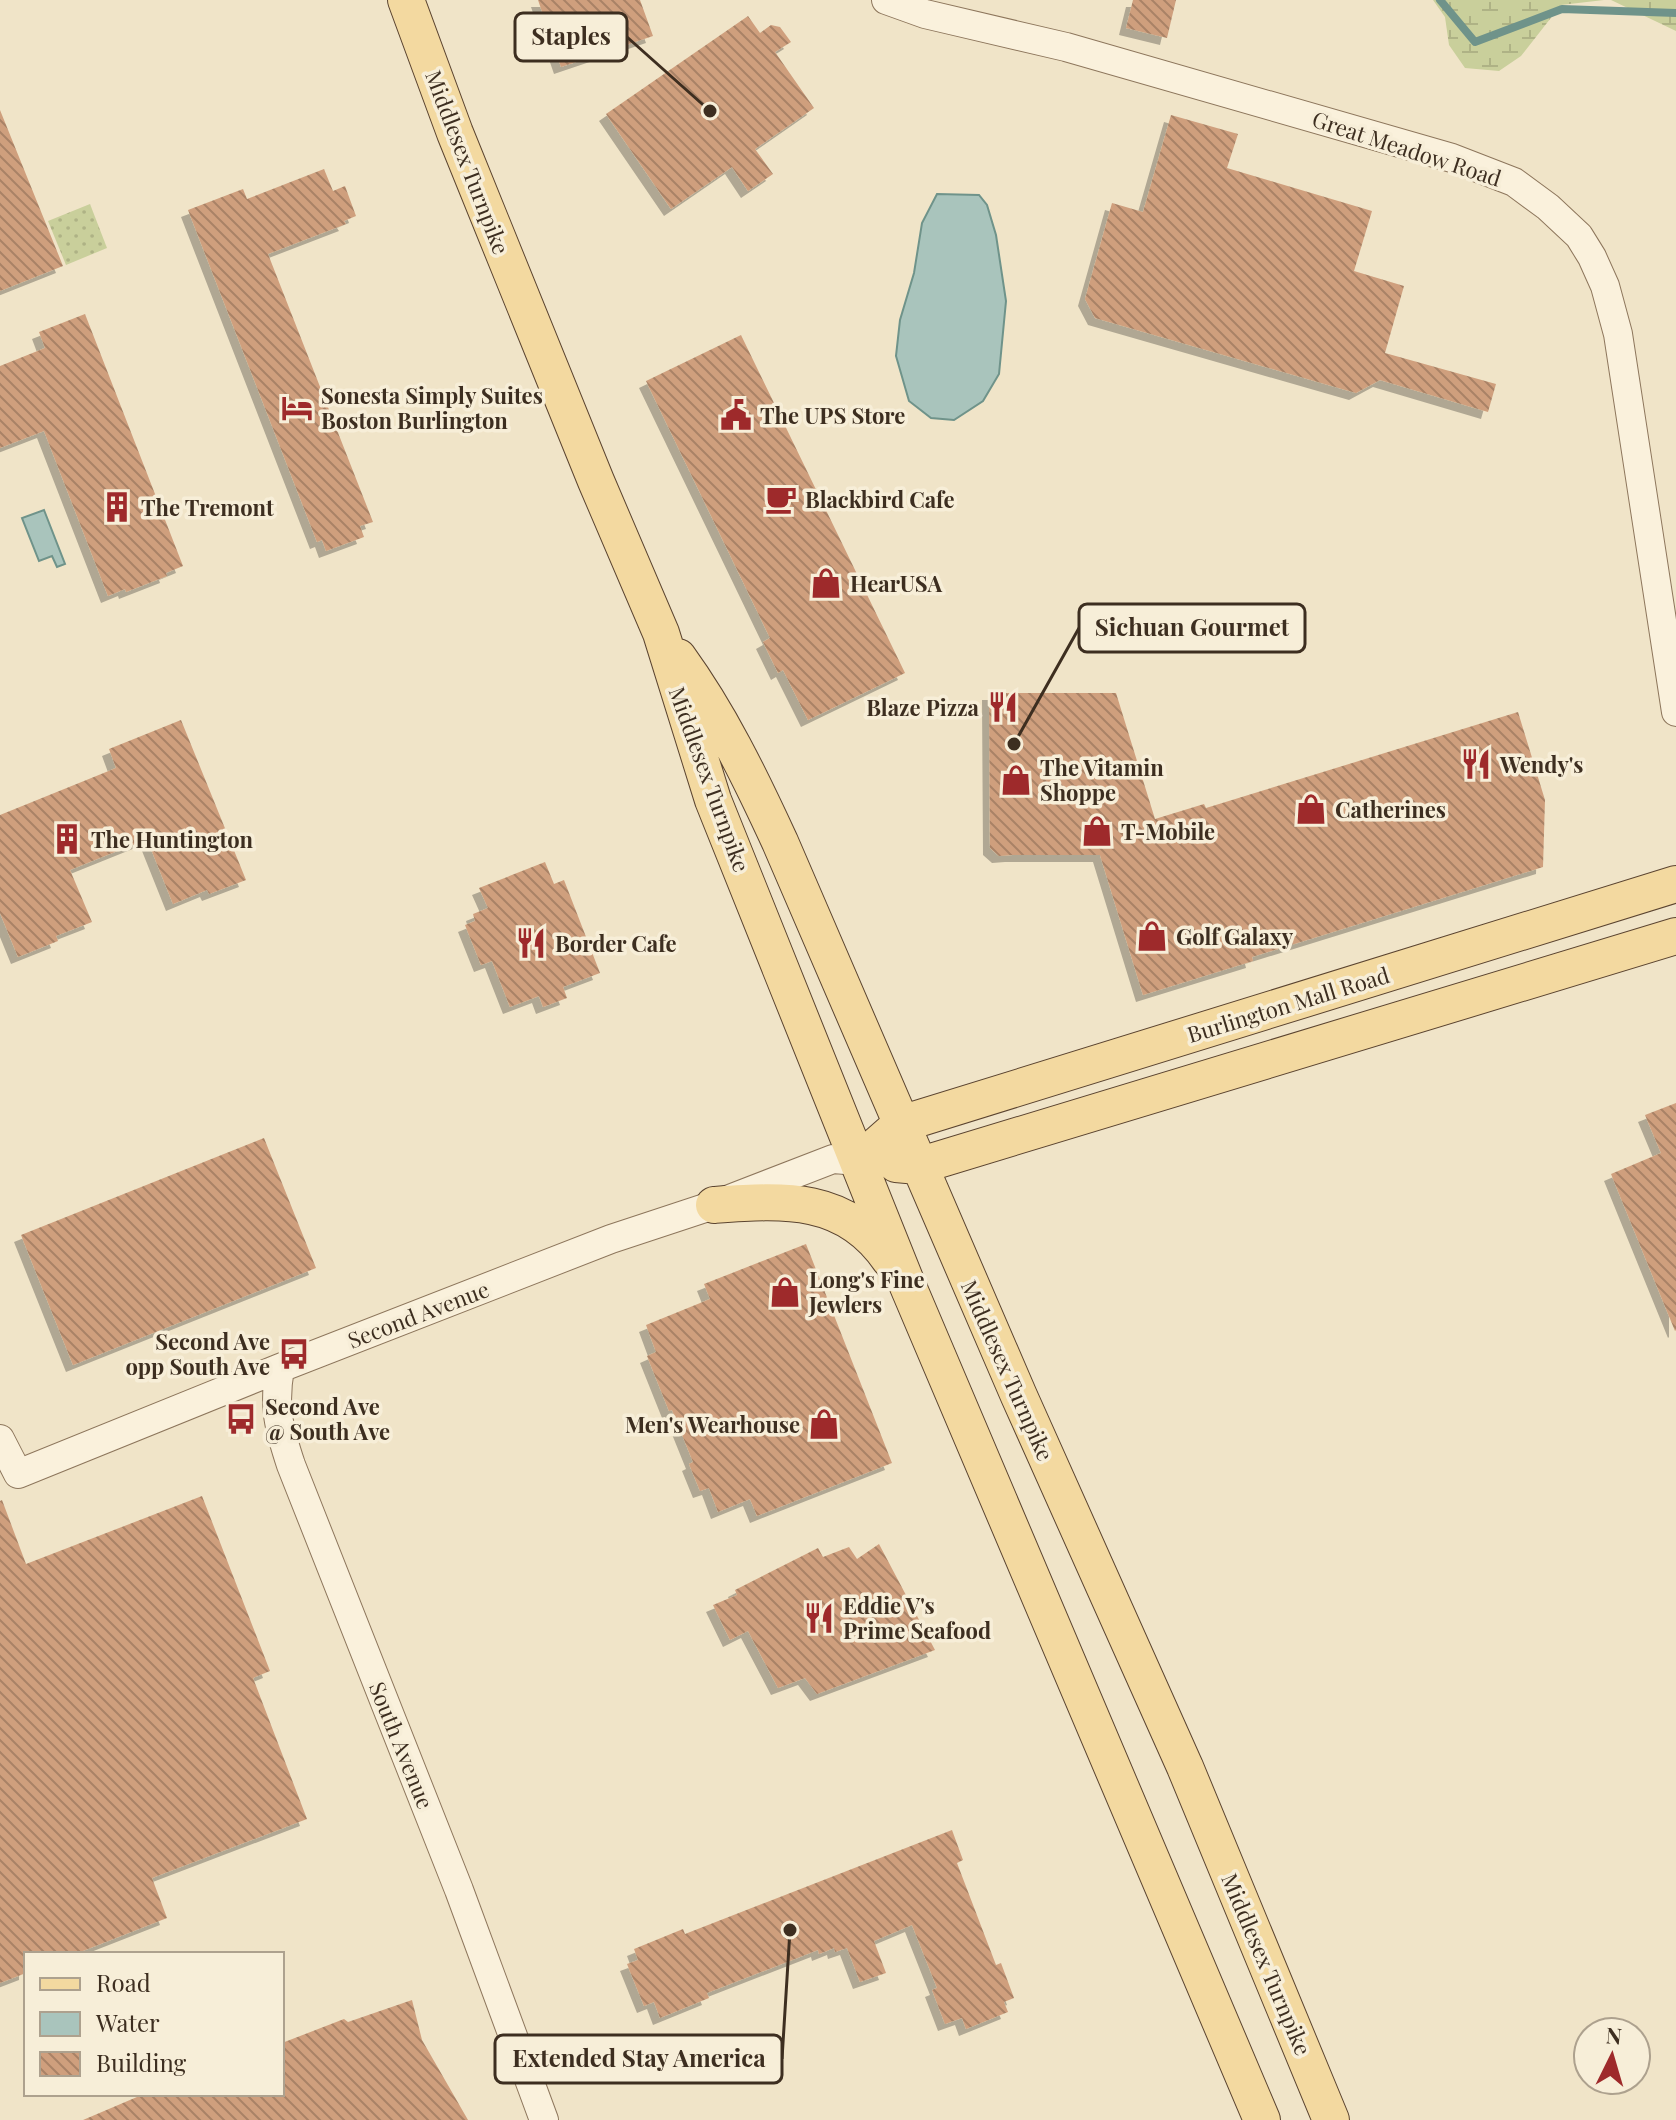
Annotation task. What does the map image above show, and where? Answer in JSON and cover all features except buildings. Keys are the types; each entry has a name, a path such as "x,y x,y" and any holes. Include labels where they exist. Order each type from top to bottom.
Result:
{"main road":[{"name":"Middlesex Turnpike","path":"406,0 455,133 661,633 713,800 907,1284 1262,2120"},
{"name":"Middlesex Turnpike","path":"661,633 699,686 748,774 786,856 1059,1489 1185,1767 1331,2120"},
{"name":"Burlington Mall Road","path":"901,1124 1676,884"},
{"path":"859,1161 918,1166 1676,936"},
{"path":"859,1161 901,1124"},
{"path":"714,1205 767,1201 807,1204 835,1213 860,1228 885,1252 907,1284"}],"street":[{"name":"Great Meadow Road","path":"886,0 925,14 1066,47 1452,158 1514,182 1548,207 1579,236 1592,257 1605,286 1618,334 1676,712"},
{"name":"Second Avenue","path":"0,1439 18,1474 611,1239 714,1205 833,1159 859,1161"},
{"name":"South Avenue","path":"280,1368 276,1408 291,1465 459,1890 544,2120"}],"green space":[{"path":"1433,0 1604,0 1561,5 1521,56 1499,71 1465,68 1449,45 1445,17"},
{"path":"1611,0 1676,0 1676,31"},
{"path":"90,204 107,248 66,265 48,221"}],"water":[{"path":"937,194 979,195 987,205 996,235 1006,301 999,374 983,401 954,420 931,418 909,401 896,356 900,320 914,273 922,223"},
{"path":"44,510 65,564 57,567 52,556 39,561 22,518"}],"waterway":[{"path":"1440,0 1475,42 1562,9 1676,13"}],"place":[{"name":"Staples","path":"710,111"},
{"name":"Sonesta Simply Suites Boston Burlington","path":"297,408"},
{"name":"The UPS Store","path":"736,415"},
{"name":"Blackbird Cafe","path":"781,499"},
{"name":"The Tremont","path":"117,507"},
{"name":"HearUSA","path":"826,583"},
{"name":"Blaze Pizza","path":"1003,707"},
{"name":"Sichuan Gourmet","path":"1014,744"},
{"name":"Wendy's","path":"1476,764"},
{"name":"The Vitamin Shoppe","path":"1016,780"},
{"name":"Catherines","path":"1311,809"},
{"name":"T-Mobile","path":"1097,831"},
{"name":"The Huntington","path":"67,839"},
{"name":"Golf Galaxy","path":"1152,936"},
{"name":"Border Cafe","path":"531,943"},
{"name":"Long's Fine Jewlers","path":"785,1292"},
{"name":"Second Ave opp South Ave","path":"294,1354"},
{"name":"Second Ave @ South Ave","path":"241,1419"},
{"name":"Men's Wearhouse","path":"824,1424"},
{"name":"Eddie V's Prime Seafood","path":"819,1618"},
{"name":"Extended Stay America","path":"790,1930"}]}
